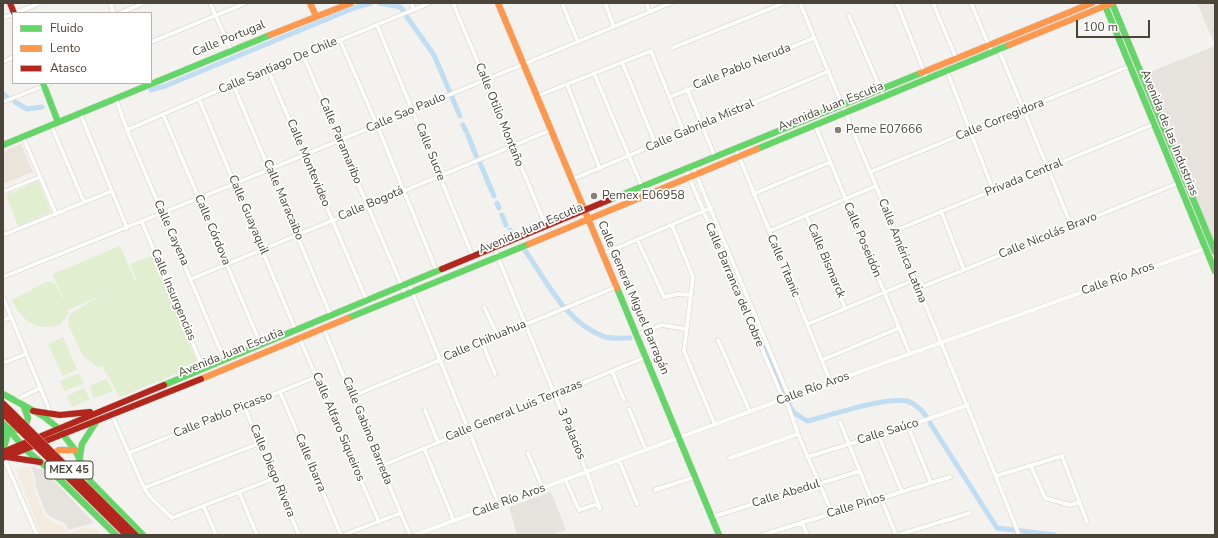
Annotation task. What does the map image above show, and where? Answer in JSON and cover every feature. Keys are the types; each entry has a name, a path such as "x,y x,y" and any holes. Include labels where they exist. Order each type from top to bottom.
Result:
{"main road":[{"path":"310,3 316,16"},
{"name":"Calle Portugal","path":"152,82 351,3"},
{"name":"Calle General Miguel Barragán","path":"498,3 719,535"},
{"name":"Avenida Juan Escutia","path":"522,241 546,226 586,214 642,187 691,172 715,158 737,153 815,125 884,97 956,58 1092,3"},
{"name":"Avenida Juan Escutia","path":"4,455 23,447 58,428 203,368 226,364 261,346 323,327 407,289 504,248 737,153 843,105 926,75 947,71 1108,4"},
{"name":"Avenida de las Industrias","path":"1108,4 1151,108 1154,124 1193,219 1211,249"},
{"name":"Avenida de las Industrias","path":"1119,30 1130,66 1195,203 1211,249 1215,271"},
{"path":"46,84 54,124"},
{"name":"Calle Portugal","path":"3,145 116,99 146,84"},
{"path":"1188,206 1195,203"},
{"path":"1193,219 1200,216"},
{"name":"Avenida Juan Escutia","path":"23,447 64,435 298,334 367,301 407,289 438,272 472,257 496,252"},
{"path":"3,394 33,411 58,428 75,450 79,461 91,482 143,535"},
{"name":"MEX 45","path":"3,404 135,535"},
{"path":"5,425 18,430 26,425 28,418 24,407"},
{"path":"33,411 51,414 75,414 103,410"},
{"name":"MEX 45","path":"3,413 127,535"},
{"path":"79,461 82,444 98,420"},
{"path":"5,425 23,447 47,468 116,535"},
{"path":"5,425 7,437 4,455 40,462"},
{"path":"47,468 50,458 55,451 64,449 75,450"}],"street":[{"path":"17,12 40,3"},
{"path":"122,12 144,3"},
{"path":"210,3 231,50"},
{"path":"152,42 246,3"},
{"path":"411,3 414,10"},
{"name":"Calle Santiago De Chile","path":"127,130 233,84 430,3"},
{"name":"Calle Otilio Montaño","path":"453,3 546,226"},
{"path":"562,3 578,42"},
{"path":"605,3 614,27"},
{"path":"646,3 650,12"},
{"name":"Calle Sao Paulo","path":"3,277 142,222 671,3"},
{"path":"672,48 784,3"},
{"name":"Calle América Latina","path":"800,3 846,112 917,289 968,405 1019,535"},
{"path":"897,3 926,75"},
{"path":"933,3 956,58"},
{"path":"971,3 992,53"},
{"path":"849,16 884,97"},
{"name":"Calle Sucre","path":"377,25 440,175 472,257"},
{"name":"Calle Pablo Neruda","path":"670,97 814,38"},
{"path":"340,40 438,272"},
{"path":"996,42 1072,227"},
{"path":"537,96 651,51 684,133"},
{"name":"Calle Paramaribo","path":"303,55 368,205 439,360 499,505"},
{"path":"3,62 12,58"},
{"path":"622,62 656,145"},
{"name":"Calle Corregidora","path":"870,172 1130,66"},
{"name":"Calle Montevideo","path":"268,70 367,301"},
{"name":"Calle Gabriela Mistral","path":"571,180 828,71"},
{"path":"947,71 993,190"},
{"path":"594,73 642,187"},
{"path":"3,102 46,84"},
{"name":"Calle Maracaibo","path":"233,84 331,317"},
{"path":"567,84 600,168"},
{"path":"687,90 715,158"},
{"name":"Calle Cayena","path":"116,99 127,130 191,278 226,364"},
{"name":"Calle Guayaquil","path":"199,99 298,334"},
{"path":"80,113 127,228"},
{"name":"Calle Córdova","path":"163,114 261,346"},
{"path":"54,124 84,202"},
{"name":"Privada Central","path":"894,230 1154,124"},
{"name":"Calle Poseidón","path":"815,125 910,354"},
{"name":"Calle Bogotá","path":"191,278 551,130"},
{"path":"23,137 56,214"},
{"name":"Calle Titanic","path":"737,153 831,383"},
{"path":"753,194 830,162"},
{"name":"Calle Barranca del Cobre","path":"691,172 711,208 789,397"},
{"name":"Calle Barranca del Cobre","path":"691,172 703,212 782,400"},
{"path":"3,192 40,177"},
{"name":"Calle Nicolás Bravo","path":"917,289 1178,183"},
{"path":"768,231 876,186"},
{"path":"3,235 112,191"},
{"path":"603,254 711,208"},
{"path":"941,211 964,270"},
{"name":"Calle Bismarck","path":"806,215 845,308"},
{"name":"Calle Insurgencias","path":"142,222 203,368"},
{"path":"672,225 693,275 686,329 685,354 715,425"},
{"path":"637,239 664,297 680,293 691,295"},
{"name":"Calle Río Aros","path":"415,535 566,481 619,460 941,342 1211,249"},
{"name":"3 Palacios","path":"496,252 587,473 599,506 581,510 578,509 566,481"},
{"path":"731,278 738,274"},
{"path":"808,324 914,280"},
{"name":"Calle Chihuahua","path":"353,396 616,287"},
{"path":"3,297 51,414"},
{"path":"484,307 498,336"},
{"path":"3,320 11,317"},
{"path":"636,335 662,325 686,329"},
{"path":"752,328 760,326"},
{"name":"Calle Gabino Barreda","path":"323,327 410,535"},
{"path":"822,360 900,328"},
{"name":"Calle Alfaro Siqueiros","path":"298,334 379,522"},
{"path":"718,340 750,412"},
{"path":"482,342 495,374"},
{"path":"3,363 26,354"},
{"name":"Calle General Luis Terrazas","path":"382,466 646,357"},
{"path":"612,371 624,400"},
{"name":"Calle Pablo Picasso","path":"129,454 316,377"},
{"path":"13,401 40,388"},
{"name":"Calle Ibarra","path":"280,392 342,535"},
{"path":"789,397 787,403 798,434 832,513"},
{"path":"782,400 787,403"},
{"name":"Calle Saúco","path":"807,457 908,426 968,405"},
{"name":"Calle Diego Rivera","path":"244,406 299,535"},
{"path":"628,409 646,450"},
{"path":"425,410 438,442"},
{"path":"112,415 144,488 151,498 172,518 204,507 275,478"},
{"path":"840,422 872,501"},
{"path":"908,426 931,483"},
{"path":"730,458 798,434"},
{"path":"878,434 902,492"},
{"path":"144,488 260,443"},
{"path":"424,448 454,521"},
{"path":"528,453 543,489"},
{"path":"4,455 37,535"},
{"path":"996,476 1063,457 1087,522"},
{"path":"619,460 637,504"},
{"path":"1031,466 1045,498 1070,504 1080,502"},
{"name":"Calle Abedul","path":"712,517 860,471"},
{"path":"654,490 695,477"},
{"name":"Calle Pinos","path":"762,535 950,477"},
{"path":"239,492 257,535"},
{"path":"881,498 897,535 970,513"},
{"path":"204,507 216,535"},
{"path":"342,535 401,513"},
{"path":"802,522 808,535"}],"shaded area":[{"path":"1197,3 1215,3 1215,44 1208,29"},
{"path":"1215,46 1215,244 1145,74"},
{"path":"21,144 33,172 3,184 3,152"},
{"path":"28,466 35,482 33,485 44,516 54,523 64,527 67,534 85,527 96,529 99,533 94,535 41,535 17,470"},
{"path":"31,466 44,470 94,523 68,530 66,524 46,513 35,485 36,481"},
{"path":"551,492 566,530 552,535 517,535 509,507"}],"green space":[{"path":"38,181 51,212 18,226 6,195"},
{"path":"120,246 135,281 137,281 130,264 152,256 198,365 120,397 102,366 98,367 83,356 68,324 70,315 89,302 110,292 68,310 69,313 61,324 47,327 34,325 29,322 17,310 12,300 48,281 55,284 64,301 53,274"},
{"path":"63,337 77,370 63,376 48,344"},
{"path":"79,373 84,384 64,391 60,381"},
{"path":"107,379 113,391 94,398 89,386"},
{"path":"84,388 90,399 72,407 67,396"}],"waterway":[{"path":"151,90 165,86 354,8 371,3"},
{"path":"380,3 400,7 403,10"},
{"path":"407,17 434,55 460,116"},
{"path":"3,94 7,97"},
{"path":"15,102 27,109 42,107"},
{"path":"463,125 466,131"},
{"path":"468,135 476,156"},
{"path":"480,163 494,196"},
{"path":"497,203 499,208"},
{"path":"502,215 506,225"},
{"path":"510,230 514,235"},
{"path":"524,249 558,300 579,322 591,331 605,337 630,338"},
{"path":"758,337 786,398"},
{"path":"789,404 793,412 807,421 857,407 897,400 912,403 926,416"},
{"path":"930,423 997,528 1055,535"}],"traffic: fast":[{"path":"1104,3 1215,271"},
{"path":"1112,3 1215,252"},
{"path":"152,84 270,35"},
{"path":"757,149 1009,45"},
{"path":"609,200 921,73"},
{"path":"43,84 58,122"},
{"path":"3,145 151,84"},
{"path":"348,318 529,244"},
{"path":"164,385 442,269"},
{"path":"617,288 719,535"},
{"path":"3,394 43,416 58,428 75,450 91,482 143,535"},
{"path":"8,428 18,430 26,425 28,418 24,407"},
{"path":"79,461 82,444 96,422"},
{"path":"4,424 26,450 50,470 116,535"},
{"path":"3,450 7,437 4,424"}],"traffic: slow":[{"path":"310,3 316,16"},
{"path":"270,35 351,3"},
{"path":"498,3 617,288"},
{"path":"921,73 1092,3"},
{"path":"1009,45 1112,3"},
{"path":"529,244 757,149"},
{"path":"201,379 348,318"},
{"path":"51,456 59,450 75,450"}],"traffic: jam":[{"path":"10,3 14,12"},
{"path":"442,269 609,200"},
{"path":"3,458 201,379"},
{"path":"3,452 164,385"},
{"path":"3,404 135,535"},
{"path":"33,411 60,415 90,412"},
{"path":"3,413 127,535"},
{"path":"7,457 40,462"}],"place":[{"name":"Peme E07666","path":"838,130"},
{"name":"Pemex E06958","path":"594,196"}]}
